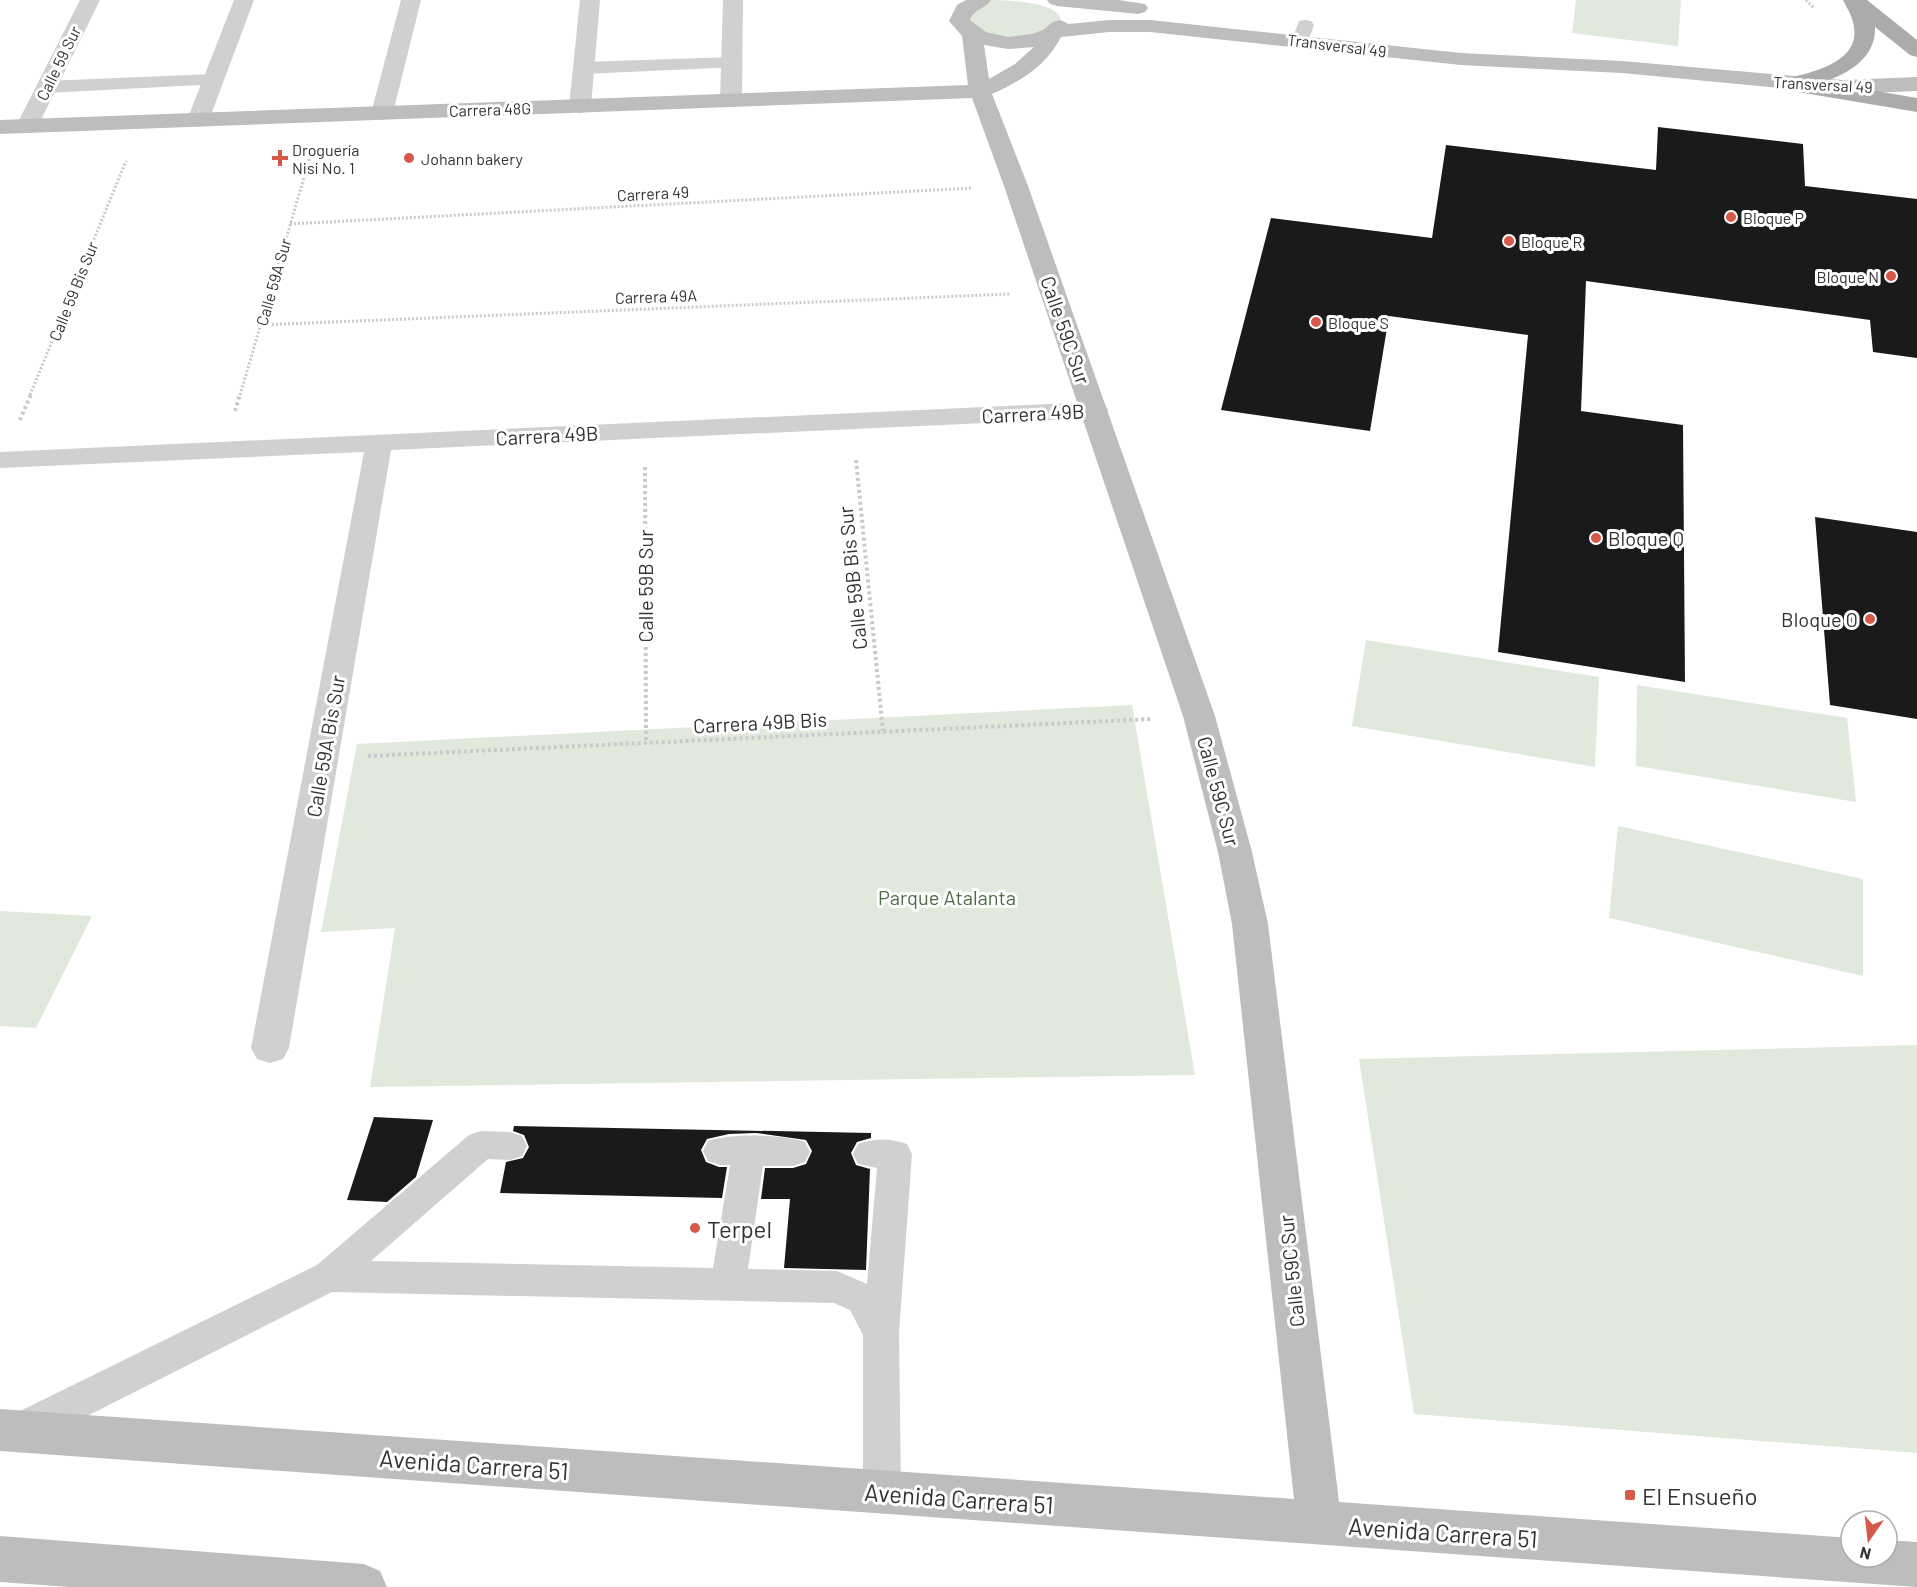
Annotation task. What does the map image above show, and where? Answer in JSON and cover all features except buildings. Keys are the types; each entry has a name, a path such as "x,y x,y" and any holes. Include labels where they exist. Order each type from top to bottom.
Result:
{"main road":[{"path":"1853,0 1917,51"},
{"path":"1792,84 1835,70 1852,59 1860,49 1865,31 1862,18 1853,0"},
{"path":"1792,84 1917,105"}],"street":[{"name":"Calle 59 Sur","path":"27,126 90,0"},
{"path":"198,120 244,0"},
{"path":"382,113 411,0"},
{"path":"580,106 590,0"},
{"path":"731,100 733,0"},
{"path":"980,91 1010,78 1029,64 1042,53 1061,24 1059,12 1053,6 1039,0"},
{"name":"Transversal 49","path":"1057,0 1303,33 1461,59 1622,67 1792,84 1865,87 1917,84"},
{"name":"Calle 59C Sur","path":"973,1 964,9 959,21 972,34 980,91 1095,410 1199,716 1235,852 1250,924 1319,1523"},
{"name":"Transversal 49","path":"972,34 993,41 1010,42 1039,39 1054,32 1109,26 1303,33"},
{"name":"Carrera 48G","path":"0,127 980,91"},
{"name":"Carrera 49B","path":"2,460 1095,410"},
{"name":"Calle 59A Bis Sur","path":"270,1048 379,443"},
{"name":"Avenida Carrera 51","path":"9,1431 1917,1565"},
{"path":"0,1559 363,1587"}],"lane":[{"path":"583,68 732,63"},
{"path":"46,87 213,80"},
{"path":"9,1431 329,1276 481,1145 510,1146"},
{"path":"728,1285 734,1151 793,1152"},
{"path":"870,1154 895,1154 881,1333 882,1492"},
{"path":"329,1276 837,1287 862,1299 881,1333"}],"path":[{"name":"Calle 59A Sur","path":"224,450 323,115"},
{"name":"Calle 59 Bis Sur","path":"2,460 142,122"},
{"name":"Carrera 49","path":"290,224 1016,186"},
{"name":"Carrera 49A","path":"260,325 1053,292"},
{"name":"Calle 59B Bis Sur","path":"852,421 883,731"},
{"name":"Calle 59B Sur","path":"645,430 646,742"},
{"name":"Carrera 49B Bis","path":"322,758 1199,716"}],"green space":[{"path":"981,0 1016,1 1042,6 1053,10 1059,16 1061,24 1054,32 993,41 960,14"},
{"path":"1576,0 1681,0 1678,46 1572,33"},
{"path":"1366,640 1599,677 1595,767 1352,726"},
{"path":"1637,685 1847,718 1856,802 1636,766"},
{"name":"Parque Atalanta","path":"1132,705 1195,1075 370,1087 395,928 321,932 357,744"},
{"path":"1618,826 1863,879 1863,976 1609,918"},
{"path":"0,911 92,916 36,1028 0,1026"},
{"path":"1917,1045 1917,1453 1414,1414 1359,1059"}],"place":[{"name":"Droguería Nisi No. 1","path":"280,158"},
{"name":"Johann bakery","path":"409,158"},
{"name":"Bloque P","path":"1731,217"},
{"name":"Bloque R","path":"1509,241"},
{"name":"Bloque N","path":"1891,276"},
{"name":"Bloque S","path":"1316,322"},
{"name":"Bloque Q","path":"1596,538"},
{"name":"Bloque O","path":"1870,619"},
{"name":"Terpel","path":"695,1228"},
{"name":"El Ensueño","path":"1630,1495"}]}
